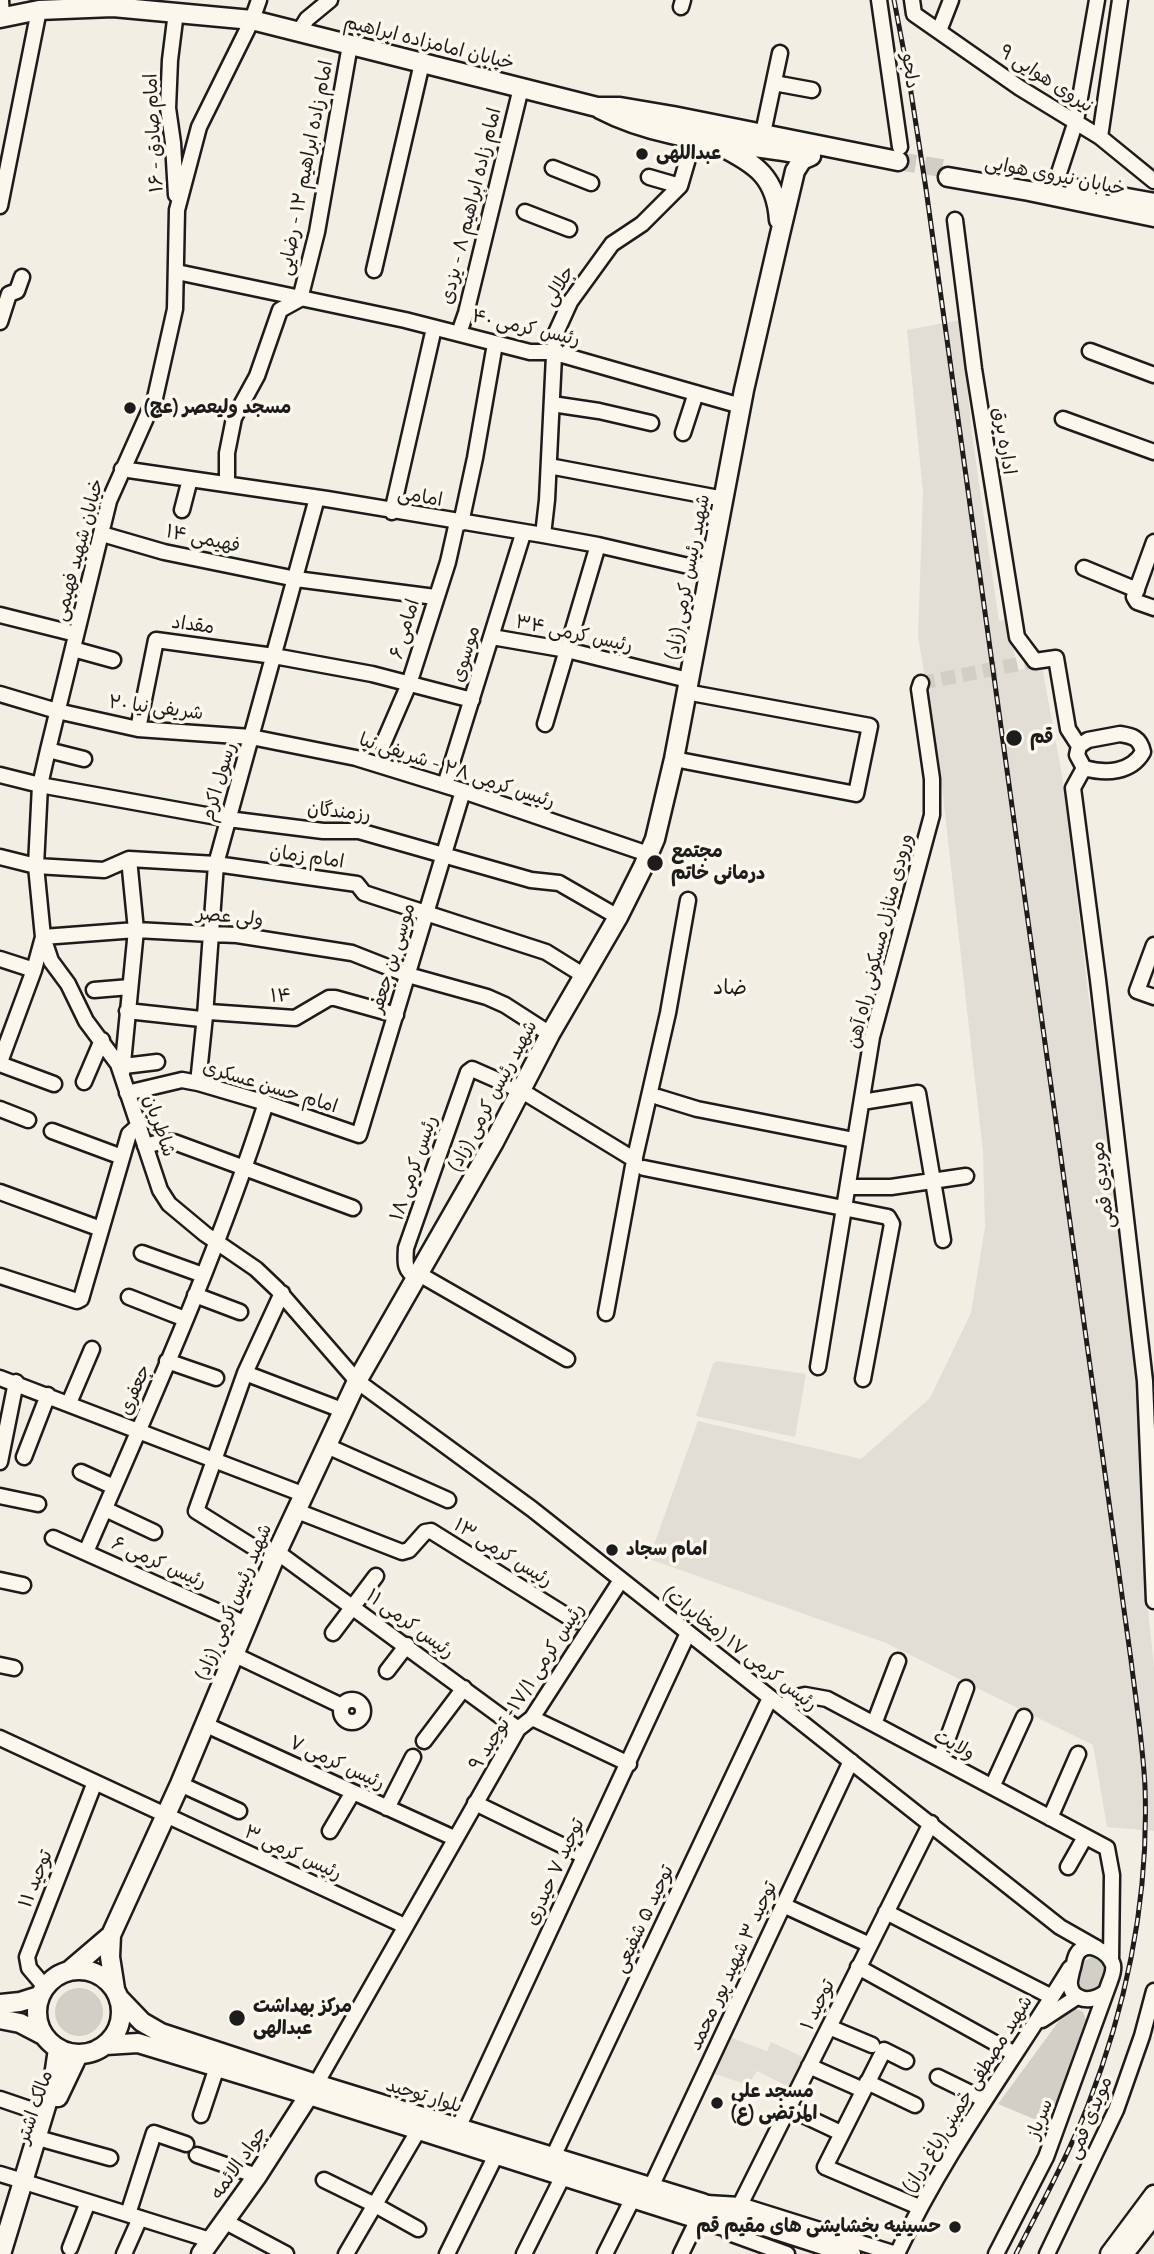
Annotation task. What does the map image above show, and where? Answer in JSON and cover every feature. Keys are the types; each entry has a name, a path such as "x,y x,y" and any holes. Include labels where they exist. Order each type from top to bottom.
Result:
{"main road":[{"name":"خیابان امامزاده ابراهیم","path":"1,12 91,4 252,20 597,107 620,107 673,116 899,160"},
{"name":"خیابان امامزاده ابراهیم","path":"597,107 621,120 693,138 811,156 899,160"},
{"path":"673,116 667,119 666,127 752,163 767,179 772,185 778,204 780,233"},
{"name":"شهید رئیس کرمی (زاد)","path":"111,1936 342,1410 638,881 655,839 674,759 741,406 780,233 795,171 802,160 811,156"},
{"name":"خیابان نیروی هوایی","path":"1154,203 948,173 1154,217"},
{"path":"0,2004 20,2002 42,1991 52,1979 70,1970 111,1936"},
{"path":"0,2019 20,2023 43,2035 58,2049 78,2055 106,2045 118,2028 121,2018 110,1957 111,1936"},
{"path":"70,1970 80,1969 100,1975 117,1994"},
{"path":"42,1991 36,2016 43,2035"},
{"name":"بلوار توحید","path":"117,1994 142,2022 161,2033 418,2131 633,2198 731,2215"},
{"name":"بلوار توحید","path":"106,2045 138,2043 217,2067 458,2128 651,2187 700,2211"},
{"name":"مالک اشتر","path":"10,2254 53,2083 58,2049"},
{"name":"مالک اشتر","path":"1,2254 45,2140 61,2085 78,2055"},
{"name":"جواد الائمه","path":"205,2247 257,2176 313,2090"},
{"path":"1110,2254 1154,2195"},
{"path":"731,2215 846,2252"},
{"path":"731,2215 815,2254"},
{"path":"1124,2254 1154,2215"}],"street":[{"name":"خیابان شهید فهیمی","path":"0,1063 34,970 43,937 36,866 40,785 57,710 109,501 155,398 175,309 177,210 199,127 252,20 259,0"},
{"path":"299,32 307,19 330,0"},
{"name":"دلجو","path":"879,0 899,160"},
{"path":"939,31 951,0"},
{"path":"1060,170 1076,121 1097,0"},
{"path":"1100,138 1120,0"},
{"name":"نیروی هوایی ۹","path":"913,7 939,31 1020,88 1076,121 1154,181"},
{"path":"0,205 39,10"},
{"name":"۱۶ - امام صادق","path":"176,12 168,108 177,210"},
{"name":"امام زاده ابراهیم ۱۲ - رضایی","path":"300,299 317,232 350,45"},
{"path":"763,133 780,53"},
{"path":"374,270 422,63"},
{"path":"774,83 812,90"},
{"name":"امام زاده ابراهیم ۸ - یزدی","path":"459,333 521,88"},
{"name":"جلالی","path":"543,535 555,335 570,302 601,257 612,244 642,224 680,186 693,138"},
{"path":"553,168 591,183"},
{"path":"649,177 680,186"},
{"path":"525,212 569,229"},
{"name":"اداره برق","path":"955,220 974,369 1017,637 1035,661 1056,658 1068,729 1079,746"},
{"name":"رئیس کرمی ۴۰","path":"177,272 459,333 530,352 552,352 741,406"},
{"path":"0,322 5,293 17,291 22,277"},
{"path":"228,484 227,453 234,418 253,387 280,310 300,299"},
{"path":"392,512 434,328"},
{"name":"امامی ۶","path":"383,744 409,684 448,562 475,458 495,344"},
{"path":"1090,351 1154,375"},
{"path":"684,433 696,393"},
{"path":"552,404 651,424"},
{"path":"1063,419 1154,452"},
{"path":"549,466 723,499"},
{"name":"امامی","path":"122,469 317,498 523,534 543,535 710,571"},
{"path":"182,510 190,479"},
{"name":"رسول اکرم","path":"198,1083 216,864 317,498"},
{"name":"فهیمی ۱۴","path":"102,534 164,552 296,579 435,597"},
{"name":"موسوی","path":"445,785 523,534"},
{"path":"1084,568 1144,600 1154,542"},
{"path":"545,724 598,545"},
{"path":"0,615 76,634"},
{"name":"رئیس کرمی ۳۴","path":"492,637 567,650 687,686 870,726 856,794 674,759"},
{"name":"مقداد","path":"138,729 156,640 274,656"},
{"path":"73,649 113,660"},
{"path":"274,656 372,674 472,701"},
{"name":"ورودی منازل مسکونی راه آهن","path":"818,1367 872,1037 932,815 932,779 920,686"},
{"name":"۲۰ شریفی نیا","path":"0,694 138,729 251,737"},
{"path":"1120,734 1133,736 1148,747 1138,761 1126,768 1104,772 1084,768 1077,755 1079,746 1088,740 1120,734"},
{"name":"رئیس کرمی ۲۸ - شریفی نیا","path":"251,737 356,758 445,785 648,854"},
{"path":"48,750 84,759"},
{"name":"مویدی قمی","path":"1084,768 1073,788 1151,1419 1154,1601"},
{"name":"رزمندگان","path":"0,775 40,785 228,818 323,831 359,831 445,853 531,880 559,883 618,917"},
{"name":"موسی بن جعفر","path":"359,1135 463,791"},
{"path":"0,857 36,866 104,870 129,859 136,930 123,1070 157,1062"},
{"name":"امام زمان","path":"129,859 216,864 358,884 364,893 546,952 583,975"},
{"path":"606,1313 639,1164 688,900"},
{"name":"ولی عصر","path":"43,937 136,930 237,935 352,954 408,975 496,1001 550,1034"},
{"name":"شاطریان","path":"43,937 51,961 68,984 86,1021 123,1070 138,1126 160,1190 169,1204 256,1269 282,1293 357,1381"},
{"path":"1154,945 1137,991 1154,998"},
{"path":"0,959 34,970"},
{"path":"94,990 130,987"},
{"name":"۱۴","path":"127,1011 201,1019 209,1012 295,1018 329,998 396,1016"},
{"path":"84,1082 102,1040"},
{"path":"0,1063 54,1084"},
{"name":"رئیس کرمی ۱۸","path":"418,1276 408,1272 405,1267 406,1248 468,1072 472,1069 522,1091"},
{"name":"امام حسن عسکری","path":"127,1093 182,1080 266,1103 359,1135"},
{"path":"522,1091 639,1164 888,1217 892,1224 863,1379"},
{"path":"862,1102 918,1093 943,1240"},
{"path":"658,1097 697,1109 855,1140"},
{"name":"جعفری","path":"86,1552 217,1242 245,1169 266,1103"},
{"path":"0,1109 28,1119"},
{"path":"1,1280 80,1301 129,1134 138,1126"},
{"path":"52,1131 122,1157"},
{"path":"145,1146 174,1142 353,1208"},
{"path":"849,1186 891,1187 965,1176"},
{"path":"0,1192 101,1229"},
{"path":"142,1252 203,1275"},
{"path":"418,1276 567,1359"},
{"path":"214,1461 245,1373 282,1293"},
{"path":"195,1295 240,1312"},
{"path":"129,1297 185,1320"},
{"path":"69,1403 92,1349"},
{"path":"167,1361 216,1378"},
{"path":"245,1373 342,1410"},
{"path":"0,1378 214,1461 301,1503"},
{"name":"رئیس کرمی ۱۷ (مخابرات)","path":"357,1381 531,1509 1060,1927 1097,1948"},
{"path":"0,1462 16,1382"},
{"path":"24,1457 48,1395"},
{"path":"327,1446 448,1500"},
{"name":"رئیس کرمی ۱۱","path":"214,1461 196,1511 276,1556 352,1606 518,1729"},
{"path":"81,1472 114,1487"},
{"path":"0,1496 38,1504"},
{"name":"رئیس کرمی ۱۳","path":"301,1503 402,1552 409,1550 425,1532 432,1531 575,1621"},
{"path":"105,1509 154,1532"},
{"name":"رئیس کرمی ۶","path":"53,1538 248,1625"},
{"path":"333,1633 376,1576"},
{"path":"0,1580 23,1585"},
{"name":"رئیس کرمی ۱۷/۱- توحید ۹","path":"313,2090 518,1729 532,1717 621,1580"},
{"name":"توحید ۷ حیدری","path":"458,2128 688,1633"},
{"path":"387,1671 407,1645"},
{"path":"235,1655 342,1706"},
{"path":"874,1724 898,1661"},
{"path":"424,1741 464,1688"},
{"path":"940,1759 966,1688"},
{"name":"ولایت","path":"783,1708 791,1698 805,1695 827,1699 1107,1848 1112,1874 1111,1961"},
{"name":"توحید ۵ شفیعی","path":"553,2157 770,1698"},
{"path":"532,1717 629,1764"},
{"path":"992,1787 1024,1717"},
{"name":"رئیس کرمی ۷","path":"204,1724 454,1838"},
{"name":"رئیس کرمی ۳","path":"1,1741 405,1926"},
{"path":"1050,1818 1078,1754"},
{"path":"387,1808 413,1757"},
{"name":"توحید ۳ شهيد پور محمد","path":"651,2187 851,1761"},
{"name":"توحید ۱۱","path":"42,1991 27,1957 95,1782"},
{"path":"180,1784 239,1811"},
{"path":"330,1831 353,1792"},
{"path":"475,1803 584,1856"},
{"name":"توحید ۱","path":"731,2215 788,2108 931,1823"},
{"path":"1068,1867 1085,1837"},
{"path":"783,1905 870,1945"},
{"path":"886,1912 1052,1997"},
{"path":"1060,1927 1076,1956"},
{"path":"1086,1948 1097,1948 1111,1961 1114,1968 1106,1992 1097,1999 1077,1997 1069,1983 1076,1956 1086,1948"},
{"name":"شهید مصطفی خمینی(باغ دراز)","path":"896,2254 919,2207 985,2100 1038,2022 1076,1956"},
{"path":"858,1967 1015,2054"},
{"name":"مویدی قمی","path":"1047,2254 1148,2038 1154,1991"},
{"name":"سرباز","path":"996,2254 1046,2157 1106,1992"},
{"path":"1038,2022 1077,1997"},
{"path":"829,2027 906,2061"},
{"path":"878,2048 865,2086 825,2167 919,2207"},
{"path":"809,2066 915,2105"},
{"path":"201,2115 217,2067"},
{"path":"938,2077 985,2100"},
{"path":"0,2099 44,2114"},
{"path":"788,2108 841,2133"},
{"path":"346,2254 418,2131"},
{"path":"124,2254 153,2133 186,2144"},
{"path":"45,2140 110,2158"},
{"path":"197,2155 257,2176"},
{"path":"447,2254 496,2155"},
{"path":"0,2174 134,2216 205,2247"},
{"path":"524,2254 563,2176"},
{"path":"324,2180 375,2204 418,2230"},
{"path":"605,2254 633,2198"},
{"path":"70,2248 88,2202"},
{"path":"681,2254 700,2211 766,2251 787,2254"},
{"path":"731,2215 896,2254"},
{"path":"224,2221 286,2254"}],"shaded area":[{"path":"960,320 973,442 999,621 1009,619 1017,670 1042,667 1062,775 1089,1000 1120,1200 1136,1359 1142,1552 1154,1667 1154,1831 1107,1827 1093,1745 886,1643 649,1559 698,1421 861,1459 930,1398 971,1313 985,1227 983,1152 940,769 918,636 923,492 907,330"},
{"path":"717,1361 806,1374 795,1437 696,1416 713,1364"},
{"path":"1092,1957 1098,1958 1105,1968 1098,1988 1091,1992 1080,1988 1079,1974 1082,1962"},
{"path":"79,1988 96,1995 103,2012 96,2029 79,2036 62,2029 55,2012 62,1995"},
{"path":"1075,2008 1083,2012 1088,2025 1051,2126 998,2104 1067,2010"},
{"path":"729,2037 767,2051 771,2042 803,2057 789,2087 757,2071 748,2085 712,2073"}],"tunnel":[{"path":"898,161 948,169"},
{"path":"921,683 1035,661"}],"railway":[{"path":"894,0 926,189 1131,1660 1145,1787 1139,1909 1133,1949 1114,2028 1080,2124 1016,2254"}],"place":[{"name":"عبداللهی","path":"642,154"},
{"name":"مسجد ولیعصر (عج)","path":"130,408"},
{"name":"قم","path":"1014,738"},
{"name":"مجتمع درمانی خاتم","path":"655,863"},
{"name":"امام سجاد","path":"612,1550"},
{"name":"مرکز بهداشت عبدالهی","path":"237,2018"},
{"name":"مسجد علی المرتضی (ع)","path":"717,2103"},
{"name":"حسینیه بخشایشی های مقیم قم","path":"955,2227"}],"district":[{"name":"ضاد","path":"730,988"}]}
